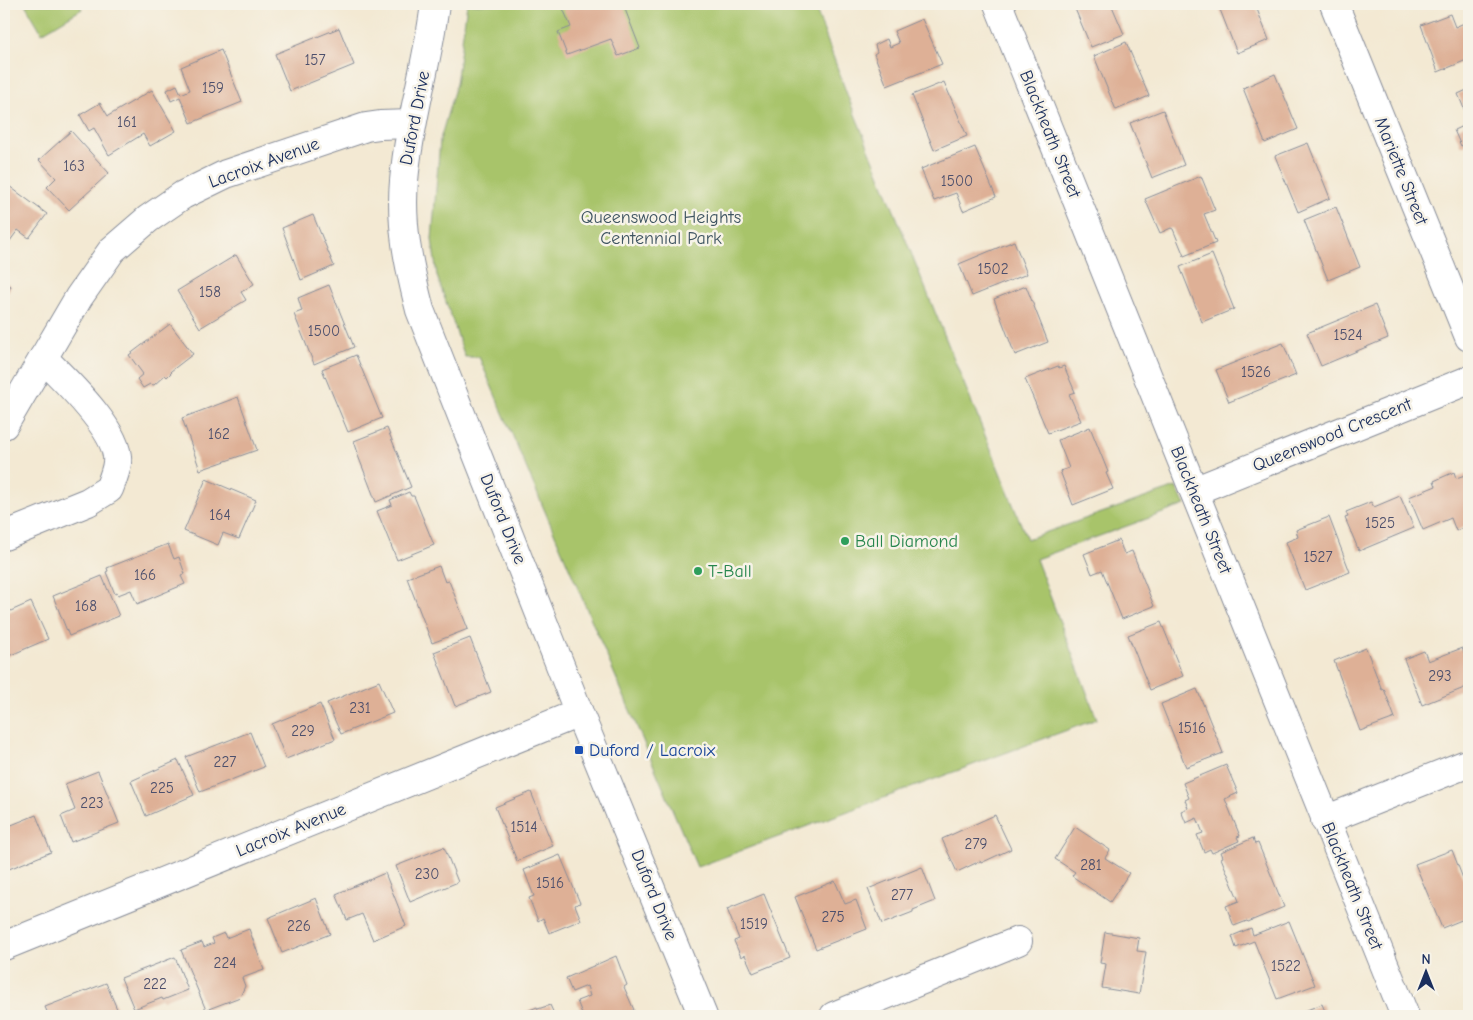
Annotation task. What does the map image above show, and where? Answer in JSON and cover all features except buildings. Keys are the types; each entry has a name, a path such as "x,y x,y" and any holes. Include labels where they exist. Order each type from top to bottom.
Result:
{"street":[{"name":"Duford Drive","path":"435,4 432,35 412,124 404,182 404,233 410,271 420,310 579,713 703,1016"},
{"name":"Blackheath Street","path":"998,4 1405,1016"},
{"name":"Mariette Street","path":"1334,4 1469,337"},
{"name":"Lacroix Avenue","path":"4,425 79,297 112,250 148,219 183,195 226,174 366,127 412,124"},
{"path":"4,536 88,502 110,489 118,462 114,444 99,419 81,396 43,358"},
{"name":"Queenswood Crescent","path":"1194,491 1469,380"},
{"name":"Lacroix Avenue","path":"4,946 579,713"},
{"path":"1325,820 1469,763"},
{"path":"834,1016 1018,941"}],"green space":[{"path":"25,4 79,4 82,9 42,33"},
{"name":"Queenswood Heights Centennial Park","path":"467,4 814,4 848,97 1027,539 1176,487 1185,505 1036,559 1097,719 697,867 479,357 465,357 437,276 432,239 440,140 456,84"}],"place":[{"name":"Ball Diamond","path":"845,541"},
{"name":"T-Ball","path":"698,571"},
{"name":"Duford / Lacroix","path":"579,750"}]}
